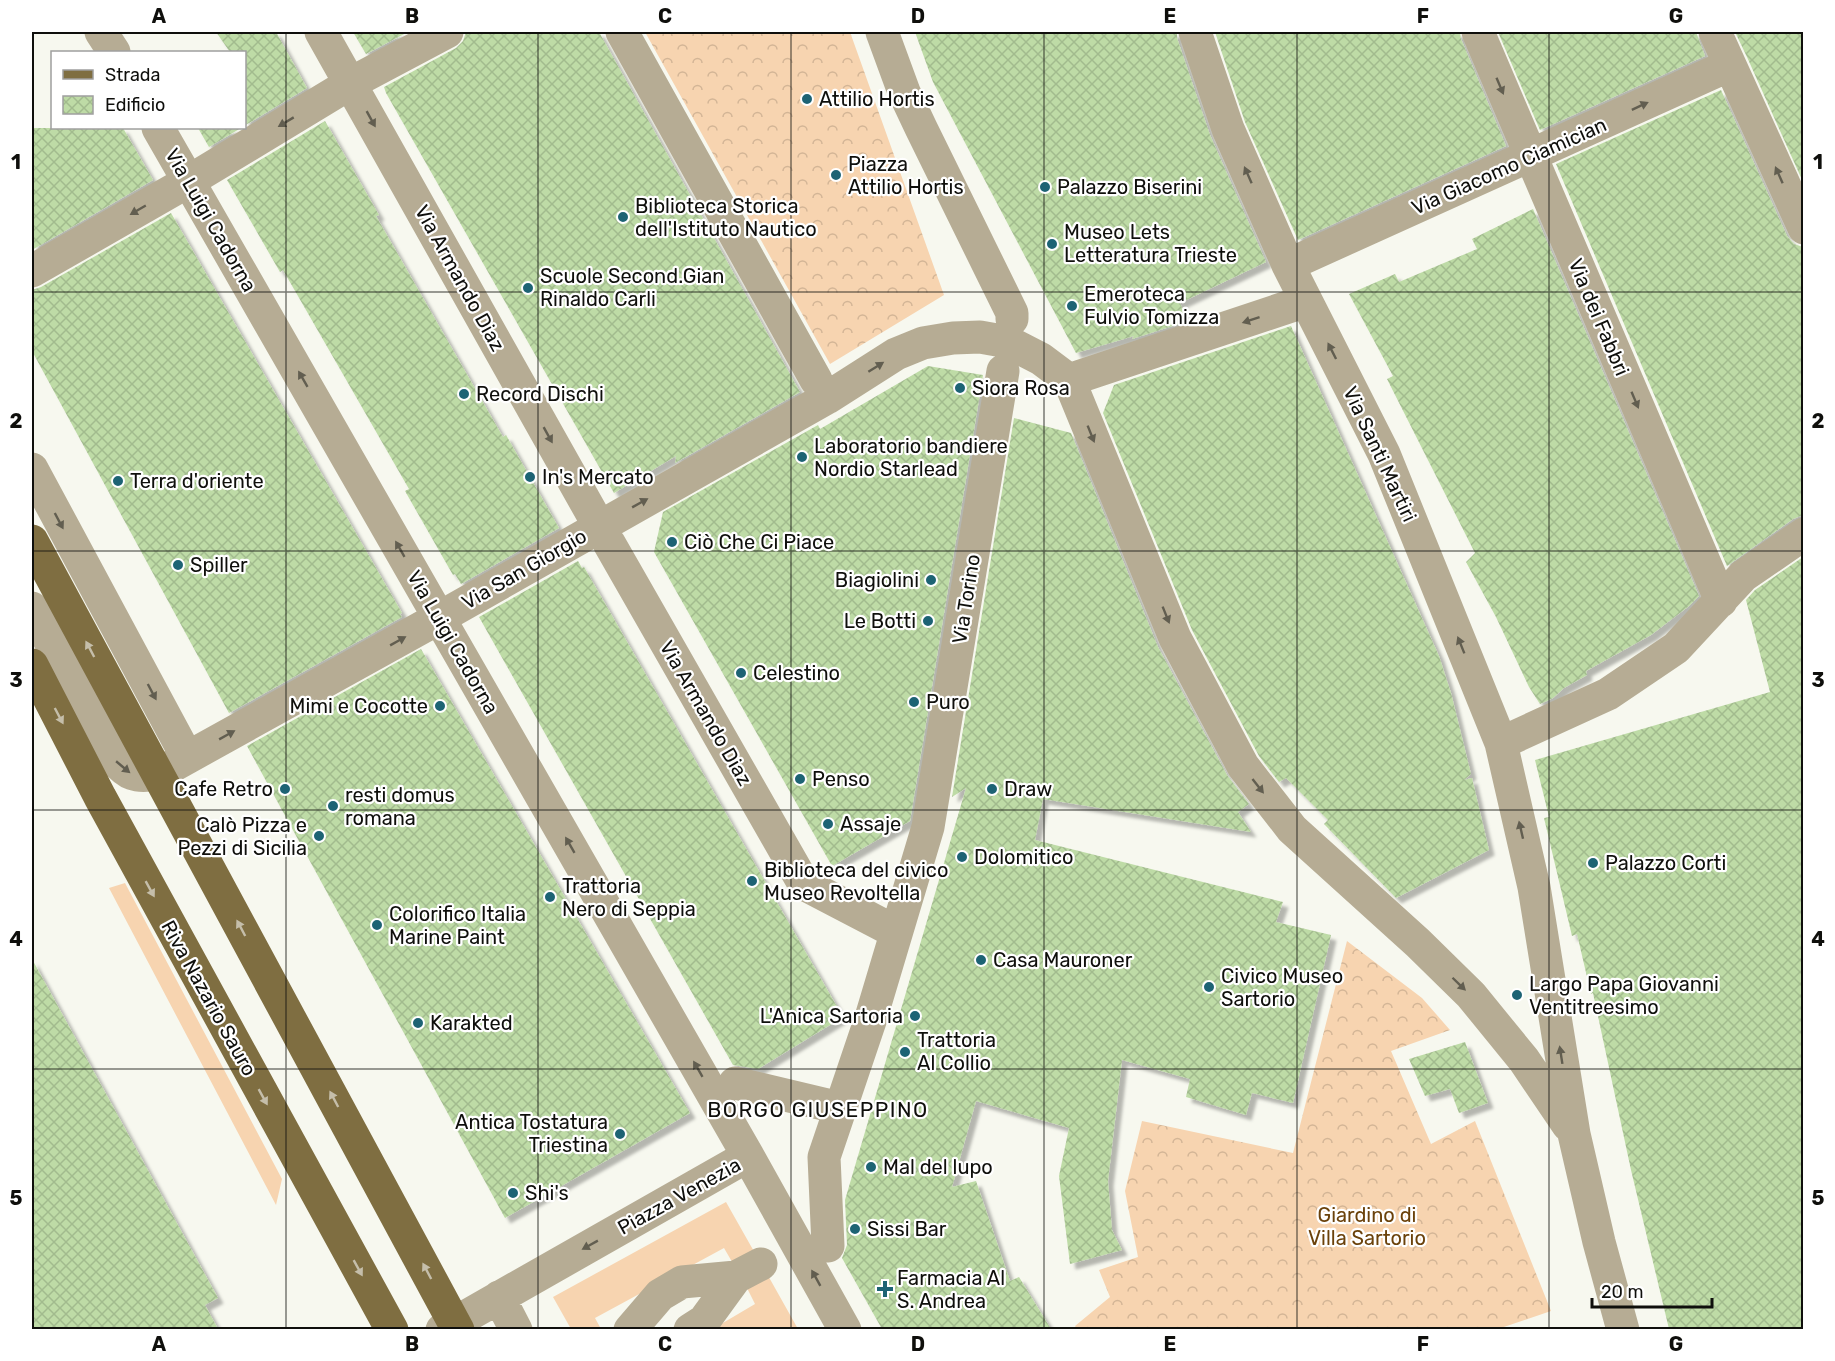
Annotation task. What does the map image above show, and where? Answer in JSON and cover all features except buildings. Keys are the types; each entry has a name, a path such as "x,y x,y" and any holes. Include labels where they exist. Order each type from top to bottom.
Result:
{"main road":[{"path":"32,541 452,1327"},
{"name":"Riva Nazario Sauro","path":"32,665 105,807 392,1329"}],"street":[{"path":"101,32 113,51"},
{"name":"Via Armando Diaz","path":"321,32 804,884 896,932"},
{"path":"32,271 189,181 351,83 447,32"},
{"path":"622,32 821,389 923,343 953,338 980,337 1008,342 1041,359 1069,380 1175,638 1242,766 1292,829 1418,943 1471,995 1524,1060 1574,1134 1599,1242 1623,1329"},
{"path":"882,32 904,92 1012,313 1012,320"},
{"name":"Via Santi Martiri","path":"1195,32 1228,129 1287,265 1384,454 1501,743 1534,887 1574,1134"},
{"name":"Via dei Fabbri","path":"1478,32 1721,601"},
{"path":"1715,32 1803,228"},
{"name":"Via Giacomo Ciamician","path":"1287,265 1730,65"},
{"name":"Via Luigi Cadorna","path":"159,129 748,1156"},
{"path":"1069,380 1306,302"},
{"name":"Via Torino","path":"840,1108 870,1021 928,827 1003,371"},
{"name":"Via San Giorgio","path":"158,774 439,618 604,534 821,389"},
{"path":"32,469 187,757"},
{"path":"1501,743 1608,694 1676,648 1743,576 1803,534"},
{"path":"32,608 113,759 126,772 144,777 158,774"},
{"path":"735,1083 840,1108 824,1157 821,1234"},
{"name":"Piazza Venezia","path":"452,1327 499,1297 748,1156 845,1329"},
{"path":"630,1329 660,1295 682,1282 749,1271 704,1322 690,1329"},
{"path":"499,1297 516,1329"}],"green space":[{"path":"645,32 850,32 944,295 830,364"},
{"path":"125,883 282,1179 276,1205 109,888"},
{"name":"Giardino di Villa Sartorio","path":"1347,941 1422,998 1450,1030 1391,1051 1431,1144 1475,1121 1551,1311 1495,1330 1077,1329 1075,1326 1110,1297 1099,1270 1138,1257 1125,1191 1142,1121 1293,1153"},
{"path":"726,1202 756,1255 735,1267 724,1248 595,1318 601,1329 571,1329 553,1297"},
{"path":"766,1272 798,1329 711,1330 755,1304 745,1284"}],"place":[{"name":"Attilio Hortis","path":"807,99"},
{"name":"Piazza Attilio Hortis","path":"836,175"},
{"name":"Palazzo Biserini","path":"1045,187"},
{"name":"Biblioteca Storica dell'Istituto Nautico","path":"623,217"},
{"name":"Museo Lets Letteratura Trieste","path":"1052,244"},
{"name":"Scuole Second.Gian Rinaldo Carli","path":"528,288"},
{"name":"Emeroteca Fulvio Tomizza","path":"1072,306"},
{"name":"Siora Rosa","path":"960,388"},
{"name":"Record Dischi","path":"464,394"},
{"name":"Laboratorio bandiere Nordio Starlead","path":"802,457"},
{"name":"In's Mercato","path":"530,477"},
{"name":"Terra d'oriente","path":"118,481"},
{"name":"Ciò Che Ci Piace","path":"672,542"},
{"name":"Spiller","path":"178,565"},
{"name":"Biagiolini","path":"931,580"},
{"name":"Le Botti","path":"928,621"},
{"name":"Celestino","path":"741,673"},
{"name":"Puro","path":"914,702"},
{"name":"Mimi e Cocotte","path":"440,706"},
{"name":"Penso","path":"800,779"},
{"name":"Cafe Retro","path":"285,789"},
{"name":"Draw","path":"992,789"},
{"name":"resti domus romana","path":"333,806"},
{"name":"Assaje","path":"828,824"},
{"name":"Calò Pizza e Pezzi di Sicilia","path":"319,836"},
{"name":"Dolomitico","path":"962,857"},
{"name":"Palazzo Corti","path":"1593,863"},
{"name":"Biblioteca del civico Museo Revoltella","path":"752,881"},
{"name":"Trattoria Nero di Seppia","path":"550,897"},
{"name":"Colorifico Italia Marine Paint","path":"377,925"},
{"name":"Casa Mauroner","path":"981,960"},
{"name":"Civico Museo Sartorio","path":"1209,987"},
{"name":"Largo Papa Giovanni Ventitreesimo","path":"1517,995"},
{"name":"L'Anica Sartoria","path":"915,1016"},
{"name":"Karakted","path":"418,1023"},
{"name":"Trattoria Al Collio","path":"905,1052"},
{"name":"Antica Tostatura Triestina","path":"620,1134"},
{"name":"Mal del lupo","path":"871,1167"},
{"name":"Shi's","path":"513,1193"},
{"name":"Sissi Bar","path":"855,1229"},
{"name":"Farmacia Al S. Andrea","path":"885,1289"}],"district":[{"name":"BORGO GIUSEPPINO","path":"818,1110"}]}
